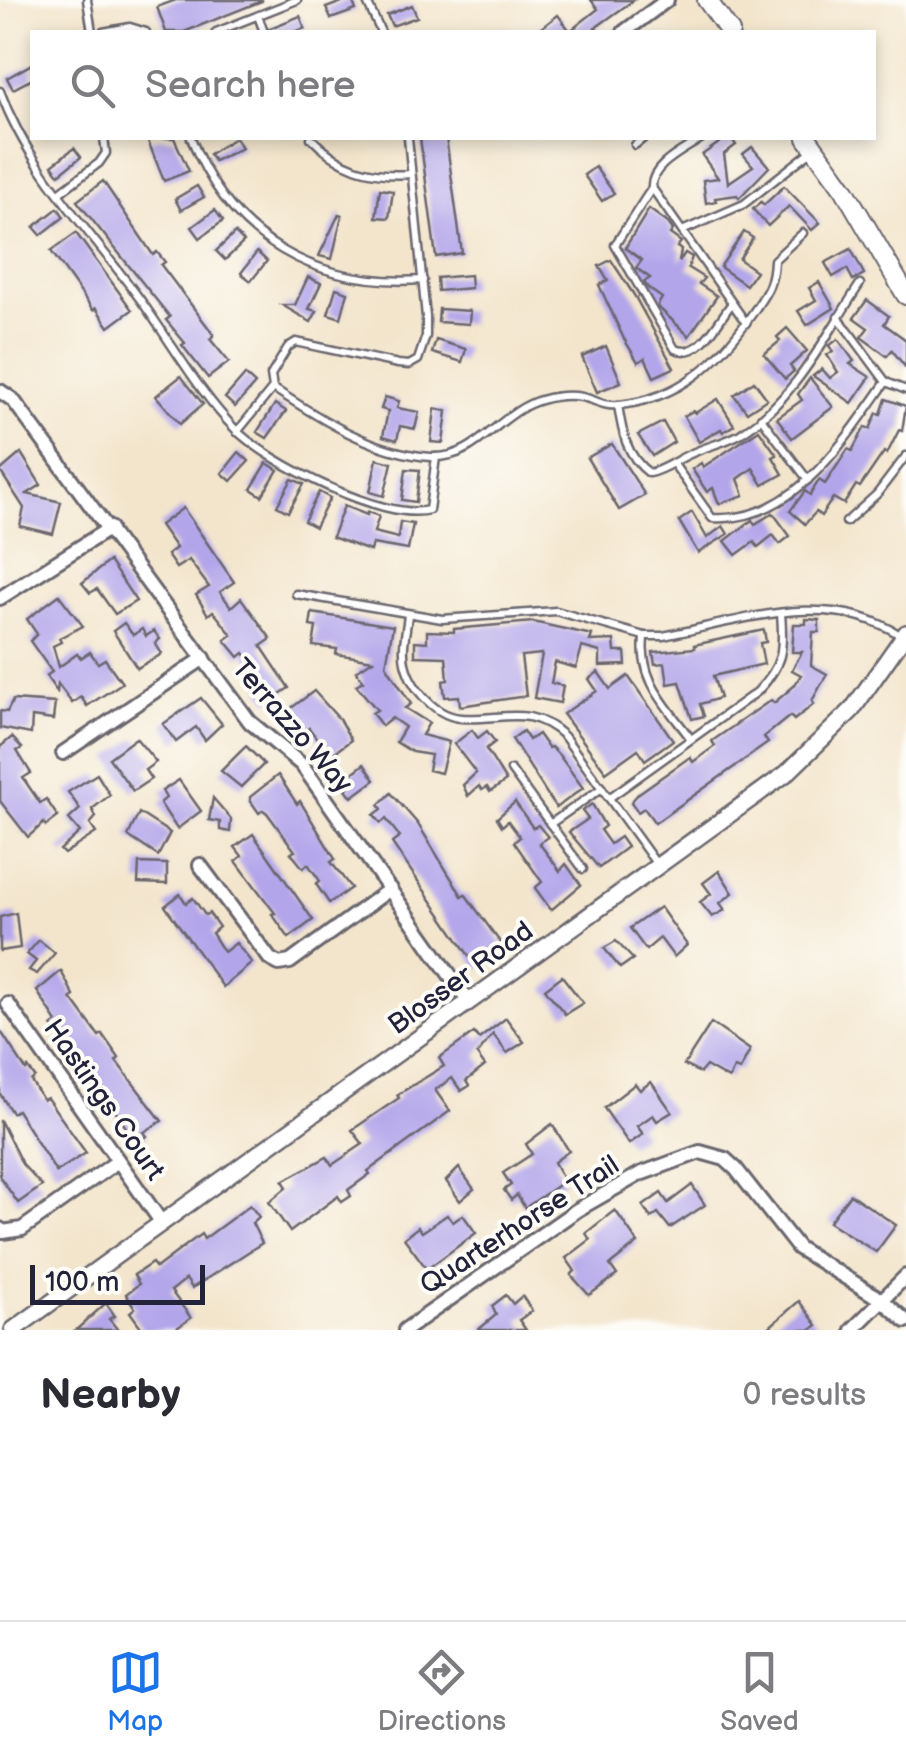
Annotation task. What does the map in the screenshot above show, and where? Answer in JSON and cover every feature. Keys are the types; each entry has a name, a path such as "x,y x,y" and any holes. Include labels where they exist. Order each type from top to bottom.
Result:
{"main road":[{"path":"707,0 729,30"},
{"path":"811,143 844,188 906,295"}],"street":[{"path":"627,30 667,0"},
{"name":"Terrazzo Way","path":"0,391 13,400 110,528 250,722 302,765 469,1002"},
{"path":"0,598 110,528"},
{"name":"Blosser Road","path":"13,1330 787,773 852,710 905,635"},
{"path":"63,753 204,658"},
{"path":"200,865 270,959 279,964 290,962 390,889"},
{"name":"Hastings Court","path":"8,1004 162,1222"},
{"name":"Quarterhorse Trail","path":"405,1330 577,1210 640,1174 700,1152 725,1159 798,1248 882,1300 906,1321"},
{"path":"0,1229 22,1230 118,1161"},
{"path":"852,1330 906,1276"}],"lane":[{"path":"88,0 92,30"},
{"path":"221,30 297,0"},
{"path":"366,0 379,30"},
{"path":"258,16 263,30"},
{"path":"112,30 130,26 141,30"},
{"path":"0,91 26,148 148,310 184,368 237,432 324,484 397,510 429,510 436,458"},
{"path":"59,193 98,163 106,153 104,140"},
{"path":"192,140 213,183 234,211 284,252 336,274 393,282 424,280"},
{"path":"313,140 326,154 366,173 411,174"},
{"path":"408,140 424,280 426,336 418,360 398,364 296,342 288,347 271,375 274,388 372,443 396,451 436,458 450,456 537,402 566,396 618,406 650,400 686,382 718,360 773,282 774,260 804,233"},
{"path":"635,145 641,140"},
{"path":"699,140 656,170 651,178 652,188 746,323"},
{"path":"682,231 744,204 811,143"},
{"path":"652,188 614,245 674,349 684,353 694,350 732,303"},
{"path":"618,406 622,438 648,474 724,443 761,418 787,393 860,284"},
{"path":"838,317 886,382 906,390"},
{"path":"673,463 712,518 730,519 763,508 808,480 837,450 886,382"},
{"path":"237,432 274,388"},
{"path":"761,418 808,480"},
{"path":"846,522 877,494 906,456"},
{"path":"296,594 442,619 556,611 644,636 799,609 871,618 905,635"},
{"path":"408,614 403,656 410,677 423,696 438,710 457,718 522,715 538,718 564,736 659,867"},
{"path":"609,798 756,692 773,675 782,656 782,614"},
{"path":"644,636 643,666 648,680 691,739"},
{"path":"511,770 583,870"},
{"path":"550,824 602,788"}],"building":[{"path":"176,0 262,0 189,30 165,30 157,7"},
{"path":"352,0 356,10 331,19 326,8"},
{"path":"591,0 634,0 597,30 571,30 598,9"},
{"path":"412,5 417,17 392,26 387,15"},
{"path":"558,15 569,30 539,30"},
{"path":"300,16 305,28 270,30"},
{"path":"30,65 30,80 13,89 7,78"},
{"path":"175,140 189,171 164,181 148,141"},
{"path":"232,140 242,148 214,161 209,154"},
{"path":"420,140 446,140 462,253 436,257"},
{"path":"723,140 732,140 736,145 724,154 728,183 753,166 743,154 752,147 769,167 739,198 715,198 716,201 706,203 703,180 718,178 702,155"},
{"path":"74,148 81,157 59,174 52,165"},
{"path":"595,167 614,193 602,201 584,175"},
{"path":"103,181 153,255 157,252 165,262 161,265 214,335 210,339 229,362 208,378 166,320 170,317 77,201"},
{"path":"197,186 204,197 181,210 175,199"},
{"path":"784,186 820,223 812,230 789,206 768,226 753,209 761,202 764,205"},
{"path":"380,189 393,191 389,218 376,217"},
{"path":"58,208 64,217 41,235 34,227"},
{"path":"649,209 668,223 673,230 670,234 681,242 677,247 681,250 679,262 685,253 692,257 688,268 704,278 699,284 717,296 689,336 659,308 662,298 644,282 650,278 636,268 642,260 625,248"},
{"path":"215,210 223,221 200,238 192,227"},
{"path":"339,214 342,215 332,259 319,256"},
{"path":"744,232 753,238 739,259 756,271 746,285 720,267"},
{"path":"76,233 132,310 109,327 51,251"},
{"path":"235,233 244,242 225,260 216,251"},
{"path":"851,249 864,274 853,280 847,269 833,277 825,263"},
{"path":"257,252 267,261 251,281 241,273"},
{"path":"611,260 674,368 654,377 645,358 638,362 624,339 599,285 608,281 599,266"},
{"path":"470,275 471,288 438,291 437,278"},
{"path":"308,277 321,283 309,309 317,311 311,322 282,305 295,305"},
{"path":"819,282 834,308 807,325 798,311 816,300 809,288"},
{"path":"336,288 348,292 341,318 328,314"},
{"path":"867,300 889,316 884,324 906,340 906,368 892,350 887,356 861,337 868,328 854,318"},
{"path":"439,309 470,311 469,324 438,322"},
{"path":"787,328 807,351 790,366 794,371 785,379 764,354 780,341 777,337"},
{"path":"838,339 854,361 850,364 870,377 852,403 813,376 822,369 830,378 838,372 827,355 833,351 829,346"},
{"path":"436,340 466,349 462,362 432,353"},
{"path":"606,346 621,382 597,392 582,357"},
{"path":"245,375 255,384 235,407 225,398"},
{"path":"181,376 203,404 180,424 156,396"},
{"path":"810,378 833,407 792,438 777,418 802,400 798,394"},
{"path":"754,381 767,399 747,412 734,395"},
{"path":"385,397 399,401 397,408 419,412 415,429 400,426 397,440 383,436 388,411 381,409"},
{"path":"718,399 734,425 699,442 684,416"},
{"path":"886,399 906,406 902,431 844,504 833,498 821,516 816,512 805,524 790,511 805,491 810,495 819,480 825,484 848,449 852,451 865,427 870,429 877,413 881,414"},
{"path":"275,404 286,411 267,438 257,432"},
{"path":"435,409 447,411 443,443 431,442"},
{"path":"663,422 674,442 652,456 638,435"},
{"path":"759,430 777,455 773,457 783,474 763,485 753,468 738,479 744,495 719,504 713,488 707,492 692,469 701,463 703,467"},
{"path":"612,444 645,495 619,510 587,458"},
{"path":"239,452 249,461 231,481 222,473"},
{"path":"21,453 41,485 27,494 61,502 53,534 20,526 24,508 0,471"},
{"path":"377,459 392,463 384,496 370,492"},
{"path":"267,463 278,470 262,496 251,489"},
{"path":"406,469 420,470 416,502 402,500"},
{"path":"292,479 304,484 288,512 277,506"},
{"path":"319,492 330,498 315,527 304,521"},
{"path":"344,506 379,516 374,532 398,538 400,522 413,524 408,550 372,544 370,551 332,537"},
{"path":"183,508 234,582 220,592 231,607 241,598 271,639 261,646 289,688 269,701 260,688 266,684 244,653 239,657 225,640 232,635 213,611 208,615 196,595 209,587 189,560 176,568 167,555 176,548 160,525"},
{"path":"692,512 707,538 723,526 728,534 698,553 679,521"},
{"path":"773,513 790,536 780,544 773,535 758,547 754,542 736,555 725,541 752,520 755,524"},
{"path":"109,561 136,601 115,614 97,589 90,593 82,583"},
{"path":"59,595 83,626 59,638 61,642 53,646 59,667 77,654 81,658 90,652 98,663 105,659 122,683 87,706 81,697 72,703 58,684 57,692 46,676 52,672 30,641 37,634 27,619"},
{"path":"312,613 393,626 386,665 411,704 405,708 429,723 422,735 449,742 441,773 428,770 431,755 412,752 396,742 405,727 392,718 382,726 372,713 377,710 356,685 363,681 356,671 373,660 313,646 316,627 310,626"},
{"path":"806,619 819,620 819,632 813,632 811,665 827,674 812,701 814,704 794,720 790,716 764,737 768,743 655,823 644,808 638,812 631,802 639,793 690,757 693,762 715,746 712,741 794,686 801,675 792,670 802,652 792,652 794,624 806,624"},
{"path":"533,622 592,635 590,641 614,640 615,652 625,652 626,665 600,666 600,652 582,647 576,668 555,662 551,683 563,686 560,703 534,698 542,654 521,656 526,696 460,706 459,696 445,697 446,657 415,656 415,641 427,642 427,631 454,632"},
{"path":"124,623 133,635 142,629 146,636 154,631 160,639 155,643 162,654 137,668 113,631"},
{"path":"764,630 766,642 760,643 764,664 713,676 720,698 700,704 704,716 692,719 680,682 668,684 665,663 655,664 653,652 695,648 694,645"},
{"path":"598,672 610,689 628,676 673,740 645,760 638,749 606,772 563,714 597,691 589,679"},
{"path":"314,691 339,719 351,740 334,753 309,728 305,732 290,709"},
{"path":"201,698 222,724 205,740 196,727 176,742 163,724"},
{"path":"13,700 55,703 53,720 32,717 31,734 0,728 0,711 7,712"},
{"path":"472,730 478,738 487,731 495,742 486,749 506,781 490,792 479,786 468,796 463,785 476,773 454,744"},
{"path":"523,731 529,740 538,734 583,788 556,808 512,739"},
{"path":"12,737 22,748 17,751 31,773 23,778 40,803 46,799 58,817 28,837 0,801 0,747"},
{"path":"136,738 156,762 145,770 151,779 133,791 109,758"},
{"path":"246,746 264,764 241,787 221,771"},
{"path":"364,764 375,780 352,797 346,789 355,781 350,775"},
{"path":"97,774 110,795 92,809 96,817 90,824 96,833 64,854 60,850 80,832 69,819 80,809 68,792"},
{"path":"278,775 297,804 300,801 335,859 331,862 351,888 329,903 308,864 303,868 267,813 259,813 250,800"},
{"path":"179,780 201,811 177,829 160,803 166,798 162,791"},
{"path":"391,793 418,824 462,896 465,894 505,949 478,969 392,843 400,837 386,819 381,823 374,815"},
{"path":"213,798 231,819 230,832 220,830 220,822 209,820"},
{"path":"515,802 533,828 538,825 548,837 539,843 560,871 566,864 581,885 551,910 535,888 542,882 514,842 520,837 508,821 502,826 497,818"},
{"path":"592,804 605,826 600,830 610,844 620,837 627,847 599,868 569,832 588,819 582,811"},
{"path":"139,813 170,833 158,856 128,836"},
{"path":"253,834 313,920 289,938 236,861 242,856 235,847"},
{"path":"139,863 167,864 167,884 138,883"},
{"path":"719,871 733,893 720,903 725,910 712,917 700,902 711,894 703,883"},
{"path":"180,894 186,903 193,898 205,915 209,913 219,927 212,933 224,952 236,943 252,963 223,987 165,906"},
{"path":"660,907 687,945 674,957 660,938 646,950 630,928"},
{"path":"16,913 20,948 0,951 0,917"},
{"path":"39,940 55,953 37,974 29,970 36,961 27,954"},
{"path":"616,941 633,959 620,968 604,948"},
{"path":"61,971 74,996 71,998 99,1036 102,1034 119,1058 116,1061 162,1121 144,1132 147,1136 137,1144 52,1026 57,1022 37,991"},
{"path":"562,976 583,1003 565,1014 545,989"},
{"path":"506,1018 524,1042 507,1053 493,1034 477,1055 485,1066 466,1081 469,1086 461,1091 452,1078 435,1090 450,1111 368,1171 370,1174 348,1190 351,1196 342,1202 338,1196 290,1232 269,1202 287,1187 283,1181 327,1157 332,1165 363,1144 352,1130 399,1098 397,1095 444,1066 439,1058 474,1033 479,1039"},
{"path":"711,1023 750,1050 740,1070 734,1068 729,1079 706,1066 700,1073 684,1065"},
{"path":"0,1030 26,1070 35,1077 31,1081 43,1100 47,1098 86,1153 56,1172 17,1110 12,1113 0,1094"},
{"path":"651,1082 672,1112 657,1121 653,1115 637,1126 643,1134 629,1144 604,1108 635,1084 640,1090"},
{"path":"0,1120 22,1164 42,1186 18,1203 0,1177"},
{"path":"552,1124 569,1151 554,1162 564,1181 525,1208 517,1195 511,1200 504,1190 511,1185 503,1173 532,1154 526,1144"},
{"path":"459,1168 474,1189 460,1201 446,1181"},
{"path":"692,1185 705,1205 670,1228 658,1213 651,1218 643,1206 661,1193 668,1203"},
{"path":"850,1194 896,1225 876,1252 829,1222"},
{"path":"250,1205 259,1217 252,1223 262,1243 192,1288 186,1279 171,1291 191,1318 174,1330 143,1330 130,1312 135,1308 126,1294 139,1284 134,1275 152,1263 156,1268 201,1234 204,1239"},
{"path":"615,1210 638,1243 610,1265 617,1275 589,1295 571,1275 575,1271 566,1258 590,1240 586,1233"},
{"path":"447,1215 453,1222 463,1215 476,1233 427,1269 404,1238 418,1227 422,1232"},
{"path":"506,1295 513,1304 522,1296 532,1311 519,1320 526,1330 478,1330 496,1315 492,1306"},
{"path":"799,1301 817,1325 811,1330 766,1330"},
{"path":"106,1303 115,1316 109,1319 118,1330 76,1330"}]}
